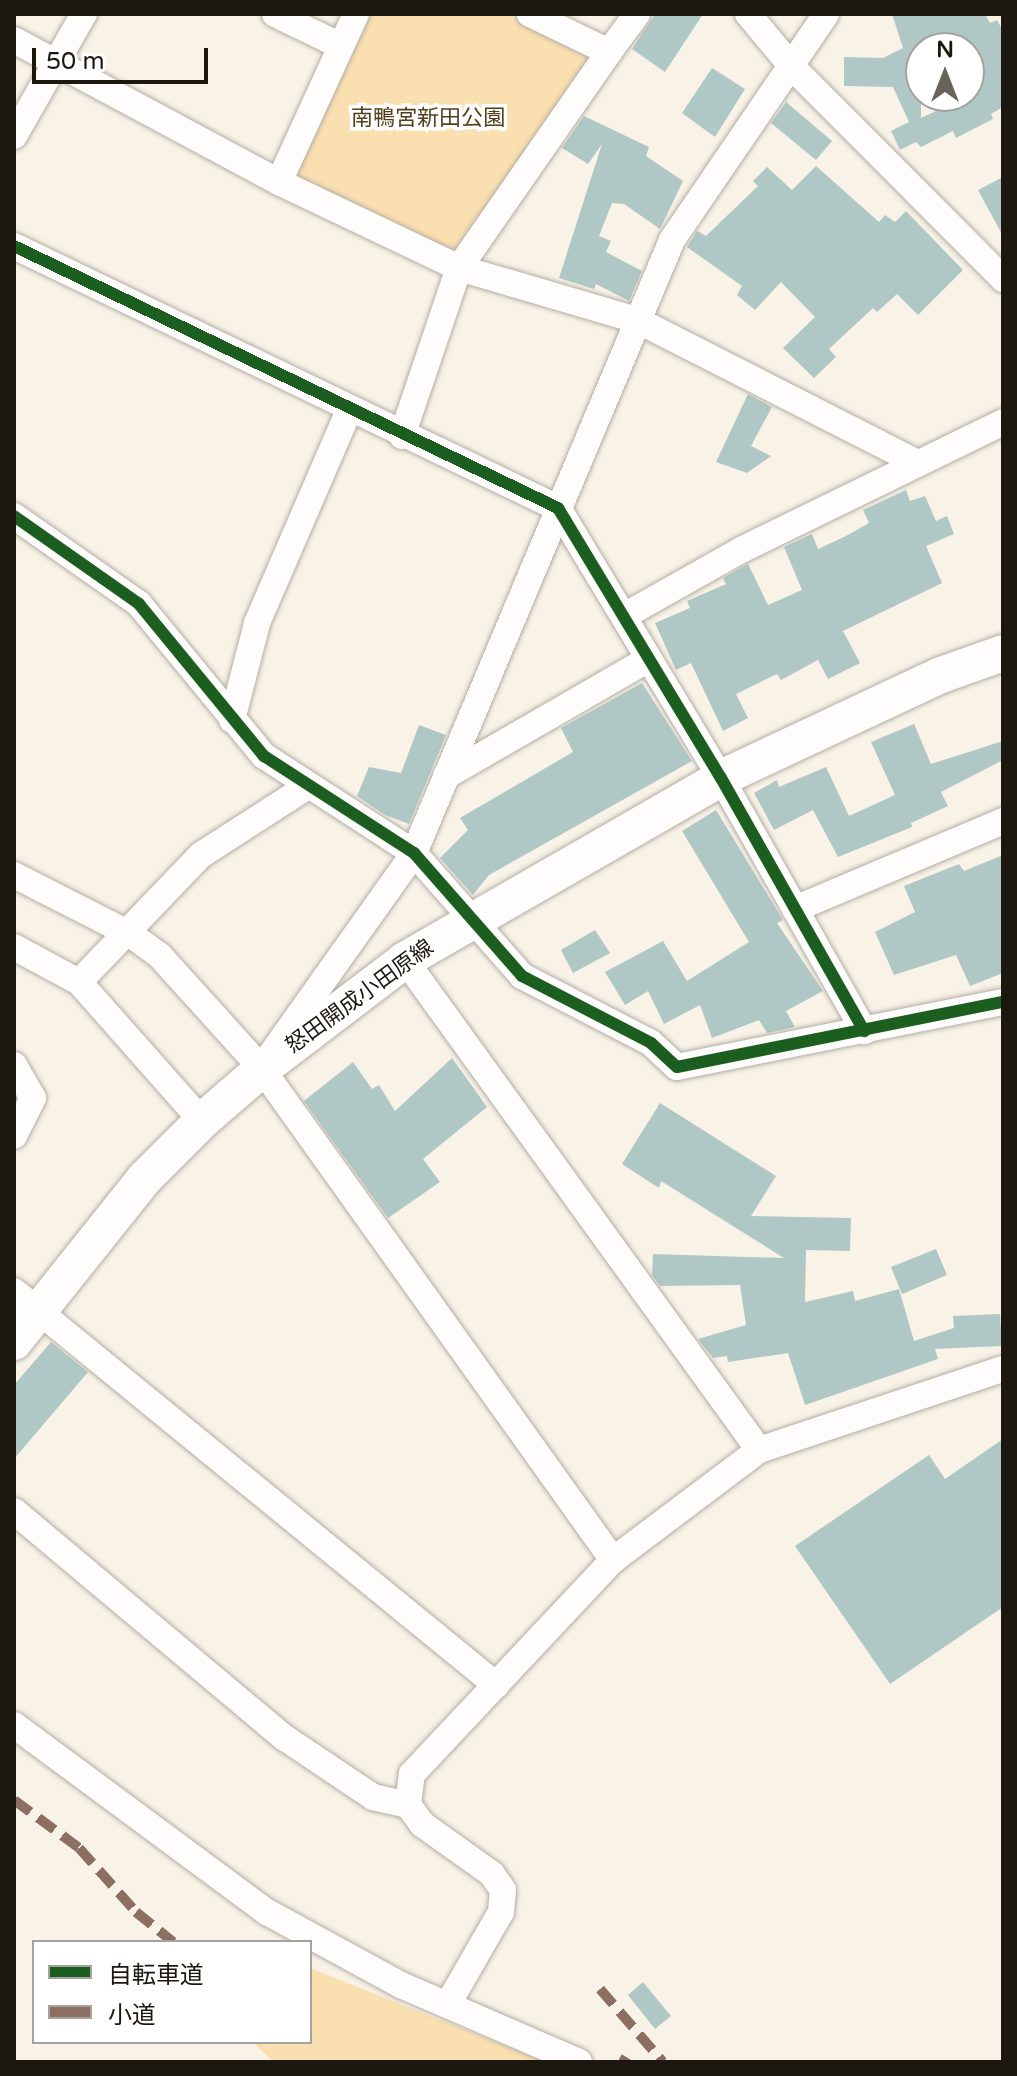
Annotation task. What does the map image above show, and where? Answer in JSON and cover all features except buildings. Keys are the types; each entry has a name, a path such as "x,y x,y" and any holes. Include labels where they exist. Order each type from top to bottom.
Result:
{"main road":[{"name":"怒田開成小田原線","path":"14,1342 26,1300 202,1121 262,1069 405,960 721,778 941,675 1003,653"}],"street":[{"path":"14,136 84,14"},
{"path":"275,14 341,46"},
{"path":"279,182 356,14"},
{"path":"530,14 609,52"},
{"path":"402,436 459,268 637,14"},
{"path":"748,14 793,68 1003,279"},
{"path":"262,1069 414,853 672,240 793,68 826,14"},
{"path":"14,40 279,182 459,268 637,320 916,462"},
{"path":"14,246 402,436 558,508 721,778 864,1031"},
{"path":"232,720 257,623 349,410"},
{"path":"624,616 916,462 1003,422"},
{"path":"14,516 139,604 264,756 414,853 522,976 651,1043 677,1067 1003,1002"},
{"path":"446,776 649,659"},
{"path":"79,982 130,934 201,855 308,786"},
{"path":"795,909 1003,821"},
{"path":"14,875 130,934 160,956 262,1069 613,1560"},
{"path":"14,947 79,982 202,1121"},
{"path":"405,960 759,1450"},
{"path":"14,1065 33,1098 14,1136"},
{"path":"26,1300 496,1685"},
{"path":"408,1805 412,1774 613,1560 759,1450 1003,1369"},
{"path":"14,1511 285,1738 373,1797 408,1805 422,1824 492,1874 503,1890 501,1912 448,2004"},
{"path":"14,1725 267,1912 401,1985 579,2062"}],"green space":[{"name":"南鴨宮新田公園","path":"369,14 508,14 591,55 457,255 291,176"},
{"path":"312,1969 546,2062 274,2062 254,2044 312,2044"}],"marked path":[{"path":"14,1800 79,1848 136,1912 171,1940"},
{"path":"600,1989 663,2062"},
{"path":"623,2062 626,2057"}],"cycle path":[{"path":"14,246 558,508 721,778 864,1031"},
{"path":"14,516 139,604 264,756 414,853 522,976 651,1043 677,1067 1003,1002"}]}
